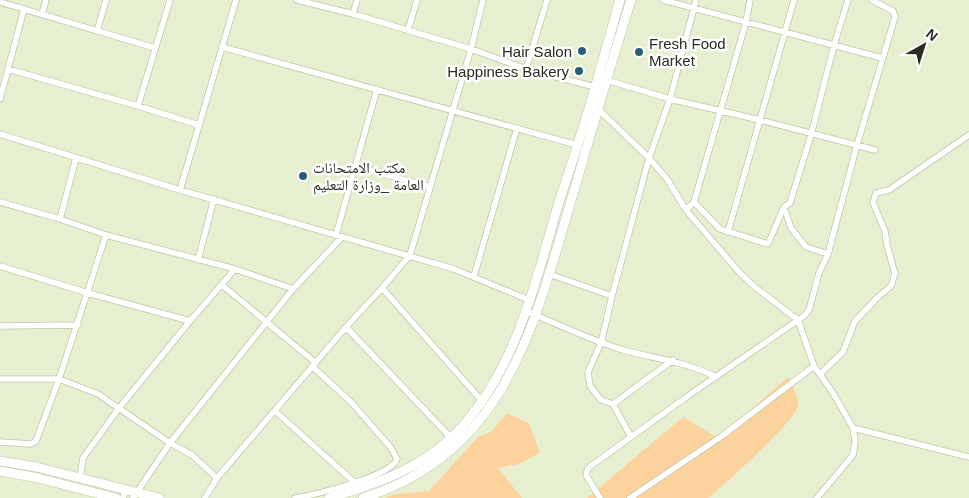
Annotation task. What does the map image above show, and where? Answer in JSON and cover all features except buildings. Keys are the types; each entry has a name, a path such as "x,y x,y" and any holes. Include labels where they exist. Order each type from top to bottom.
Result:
{"main road":[{"path":"454,441 482,401 506,359 549,274 595,105 599,81 620,0"},
{"path":"599,81 631,0"},
{"path":"356,486 362,498 395,486 422,461 454,441 483,417 503,386 530,313 530,300 577,145 595,105"},
{"path":"0,461 36,467 80,478 124,494 159,498"},
{"path":"0,471 38,478 116,498"},
{"path":"329,498 356,486 408,474"}],"street":[{"path":"42,14 46,0"},
{"path":"96,31 106,0"},
{"path":"138,106 170,0"},
{"path":"180,190 236,0"},
{"path":"299,0 471,49 526,69 599,81 874,150"},
{"path":"353,14 357,0"},
{"path":"408,30 417,0"},
{"path":"214,498 206,497 217,478 346,326 410,255 471,49 483,0"},
{"path":"526,69 547,0"},
{"path":"663,0 882,58"},
{"path":"631,437 613,404 601,400 590,386 588,372 601,343 650,158 670,99 696,0"},
{"path":"686,210 694,202 746,22 750,0"},
{"path":"728,232 794,0"},
{"path":"694,202 720,229 768,244 784,207 790,203 812,135 834,45 848,0"},
{"path":"600,498 586,475 588,468 804,316 809,310 819,273 828,254 894,14 893,11 872,0"},
{"path":"0,1 154,48"},
{"path":"0,99 24,9"},
{"path":"222,47 577,145"},
{"path":"8,69 199,125"},
{"path":"135,496 170,443 339,236 355,166 377,89"},
{"path":"595,105 650,158 667,179 686,210 747,280 798,320 814,366 833,393 853,428 855,448 853,456 817,498"},
{"path":"474,276 517,128"},
{"path":"0,134 180,190 410,255 474,276 530,300"},
{"path":"820,374 843,352 855,321 891,286 895,274 885,231 874,203 876,193 889,190 969,136"},
{"path":"60,219 76,158"},
{"path":"355,166 430,187"},
{"path":"198,260 214,199"},
{"path":"0,202 60,219 106,235 235,269 294,289"},
{"path":"784,207 791,228 806,247 828,254"},
{"path":"0,442 31,444 36,440 60,379 106,235"},
{"path":"0,266 190,321"},
{"path":"80,478 84,458 119,408 235,269"},
{"path":"549,274 612,296"},
{"path":"222,285 314,364 391,448 397,459 395,464 388,469 356,486 296,498"},
{"path":"382,288 482,401"},
{"path":"530,313 601,343 673,360 705,371 716,377"},
{"path":"0,326 78,325"},
{"path":"346,326 454,441"},
{"path":"613,404 673,360"},
{"path":"630,498 722,436 814,366"},
{"path":"0,379 60,379 98,394 170,443 192,455 217,478"},
{"path":"275,411 356,486"},
{"path":"853,428 969,457"}],"shaded area":[{"path":"788,377 797,398 798,406 794,414 773,438 709,498 587,498 683,417 718,438"},
{"path":"507,413 529,423 540,453 519,464 498,468 522,498 385,498 396,494 429,491 478,437 491,432"}],"place":[{"name":"Hair Salon","path":"582,51"},
{"name":"Fresh Food Market","path":"639,52"},
{"name":"Happiness Bakery","path":"579,71"},
{"name":"مكتب الامتحانات العامة _وزارة التعليم","path":"303,176"}]}
